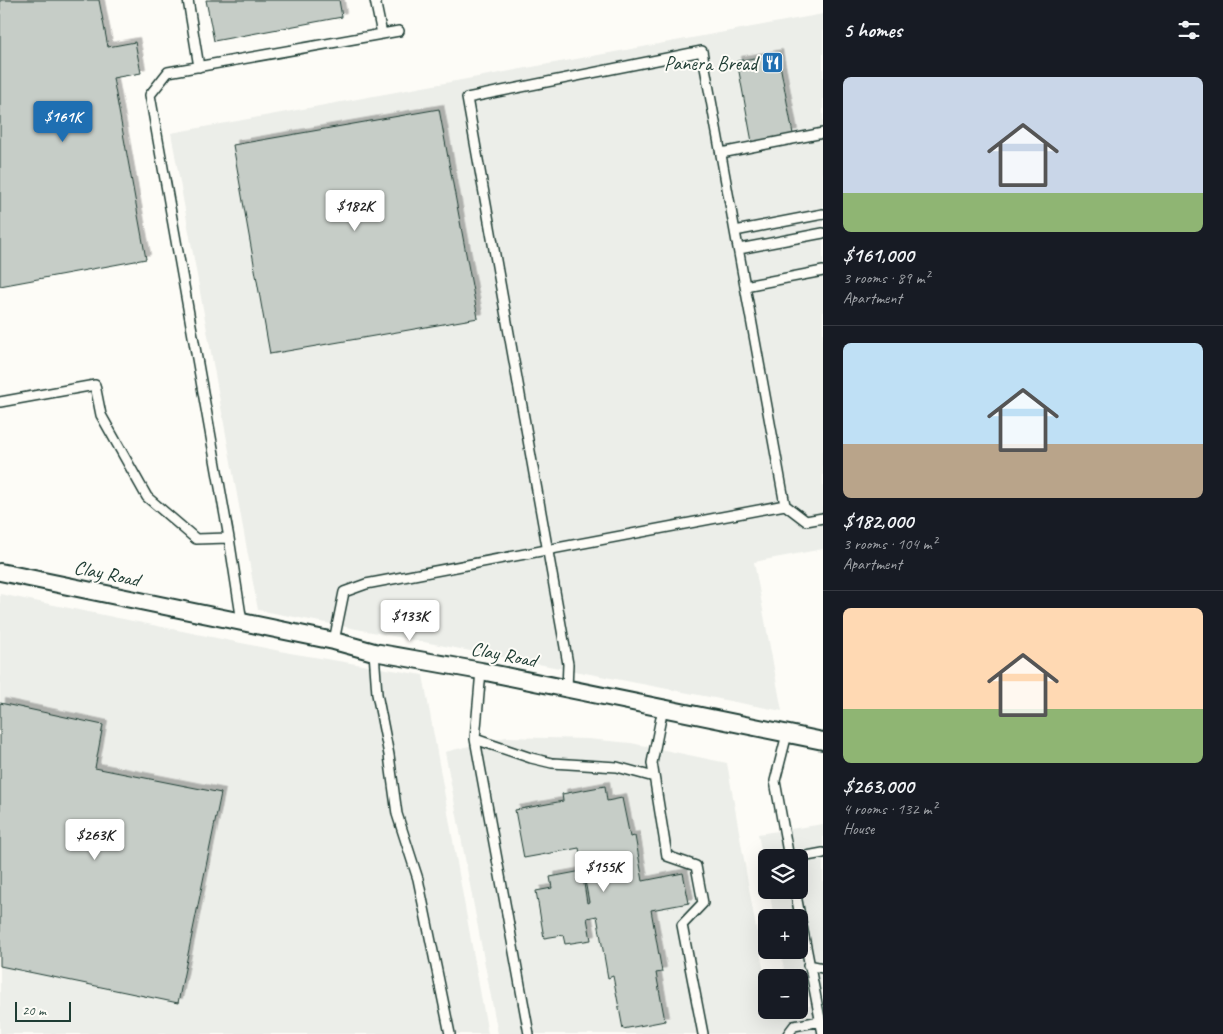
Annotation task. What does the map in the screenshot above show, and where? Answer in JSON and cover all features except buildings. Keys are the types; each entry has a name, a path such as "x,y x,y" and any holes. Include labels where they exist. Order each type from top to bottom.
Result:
{"street":[{"name":"Clay Road","path":"0,572 334,641 374,652 481,671 823,741"}],"lane":[{"path":"188,0 199,66"},
{"path":"374,0 382,34"},
{"path":"242,622 229,538 150,95 168,72 399,31"},
{"path":"567,689 568,664 467,98 702,51 785,505 806,521 823,518"},
{"path":"721,153 823,133"},
{"path":"735,231 823,214"},
{"path":"739,249 823,234"},
{"path":"745,286 823,271"},
{"path":"0,402 95,385 100,415 148,497 196,539 229,538"},
{"path":"334,641 344,592 366,584 785,505"},
{"path":"374,652 377,694 389,756 397,814 418,879 450,1034"},
{"path":"481,671 475,739 529,1034"},
{"path":"664,708 652,763 668,856 696,866 703,903 682,925 703,1034"},
{"path":"787,734 775,781 787,849"},
{"path":"475,739 552,763 617,767 654,777"},
{"path":"808,855 823,852"},
{"path":"797,899 822,1034"},
{"path":"808,966 823,968"},
{"path":"788,1034 794,1026 820,1021"}],"shaded area":[{"path":"823,14 823,549 754,562 782,711 258,610 171,133"},
{"path":"0,594 290,653 423,675 488,1034 0,1034"},
{"path":"506,737 588,739 631,743 727,763 758,939 758,959 761,959 763,969 758,969 758,1019 808,1019 808,1006 823,1003 823,1034 498,1034 445,752"},
{"path":"823,824 823,994 808,996 808,969 784,969 782,959 808,959 808,909 773,909 771,899 808,899 808,849 761,849 758,834"}],"place":[{"name":"Panera Bread","path":"773,63"}]}
